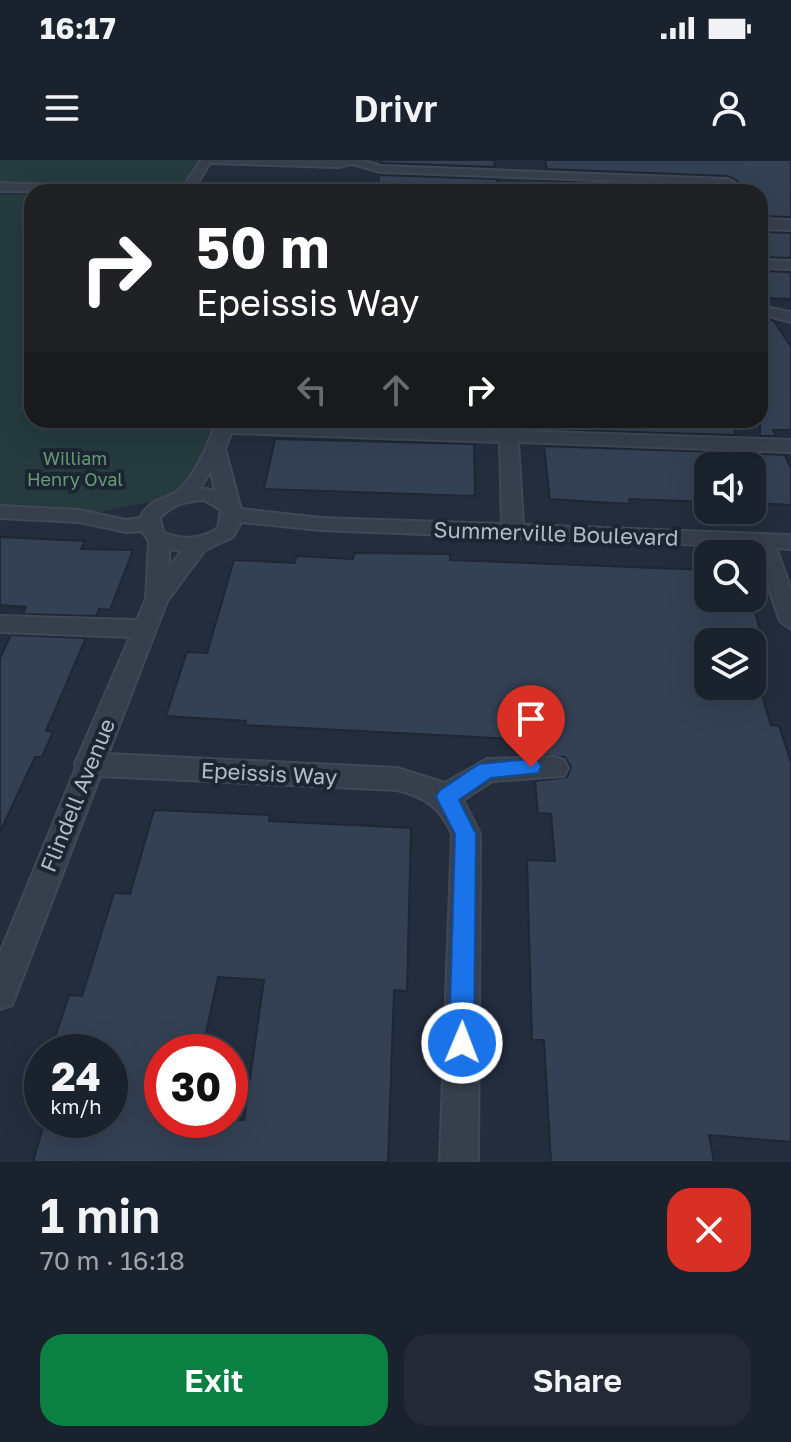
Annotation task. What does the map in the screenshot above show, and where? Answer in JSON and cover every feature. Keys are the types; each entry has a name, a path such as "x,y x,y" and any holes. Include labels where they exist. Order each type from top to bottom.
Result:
{"street":[{"path":"192,184 209,160 354,161 381,169 728,182 711,163"},
{"path":"516,160 520,184"},
{"path":"0,187 24,188"},
{"path":"0,194 24,195"},
{"path":"768,222 791,223"},
{"path":"768,264 791,265"},
{"path":"768,312 791,317"},
{"path":"154,532 154,511 177,498 216,449 224,428"},
{"path":"513,531 508,428 791,446"},
{"path":"0,512 79,516 154,532 176,546 206,542 229,527 230,509 216,449"},
{"path":"79,516 205,494 230,509"},
{"name":"Summerville Boulevard","path":"230,509 321,524"},
{"name":"Summerville Boulevard","path":"206,542 255,529 321,524 738,540"},
{"name":"Flindell Avenue","path":"154,532 157,599"},
{"name":"Summerville Boulevard","path":"766,541 791,542"},
{"name":"Flindell Avenue","path":"0,993 88,764 157,599 206,542"},
{"path":"766,550 791,621"},
{"path":"0,624 144,629"},
{"name":"Epeissis Way","path":"88,764 397,779 425,784 446,797"},
{"path":"459,1162 466,834 446,797 487,770 555,768"}],"green space":[{"path":"0,160 206,160 191,184 24,184 24,188 0,187"},
{"name":"William Henry Oval","path":"0,194 24,195 24,428 223,428 216,449 186,495 79,516 0,512"}],"building":[{"path":"380,160 494,160 495,167 382,163"},
{"path":"545,160 791,160 791,217 768,216 768,184 733,184 737,181 728,176 547,169"},
{"path":"379,175 497,179 498,184 378,184"},
{"path":"550,181 626,184 551,184"},
{"path":"768,232 791,233 791,258 768,257"},
{"path":"768,271 791,272 791,299 768,298"},
{"path":"768,319 774,321 791,347 791,430 773,430 776,436 760,436 760,428 768,428"},
{"path":"733,428 736,435 563,430"},
{"path":"275,439 474,444 475,496 264,489"},
{"path":"544,446 715,452 694,452 694,501 629,499 630,504 550,499"},
{"path":"766,454 785,455 791,468 791,505 766,504"},
{"path":"0,537 85,541 81,549 133,550 110,610 99,609 96,616 23,614 26,607 0,605"},
{"path":"354,553 450,554 450,560 694,569 694,612 755,612 760,628 694,628 694,700 763,700 771,725 779,726 791,763 791,1142 709,1135 714,1162 551,1162 544,1040 532,1040 527,860 555,861 551,814 538,813 535,781 567,777 571,767 565,757 533,755 532,740 245,725 246,721 166,716 187,652 207,653 234,560 295,563 296,556 353,559"},
{"path":"11,635 86,638 46,731 53,732 42,757 35,757 0,832 0,658"},
{"path":"154,810 270,815 269,821 411,828 407,991 394,990 388,1162 33,1162 40,1138 128,1138 128,1034 56,1034 69,995 82,996 114,893 130,894"}],"route":[{"path":"462,1043 466,834 446,797 487,770 507,766 531,767"}]}
